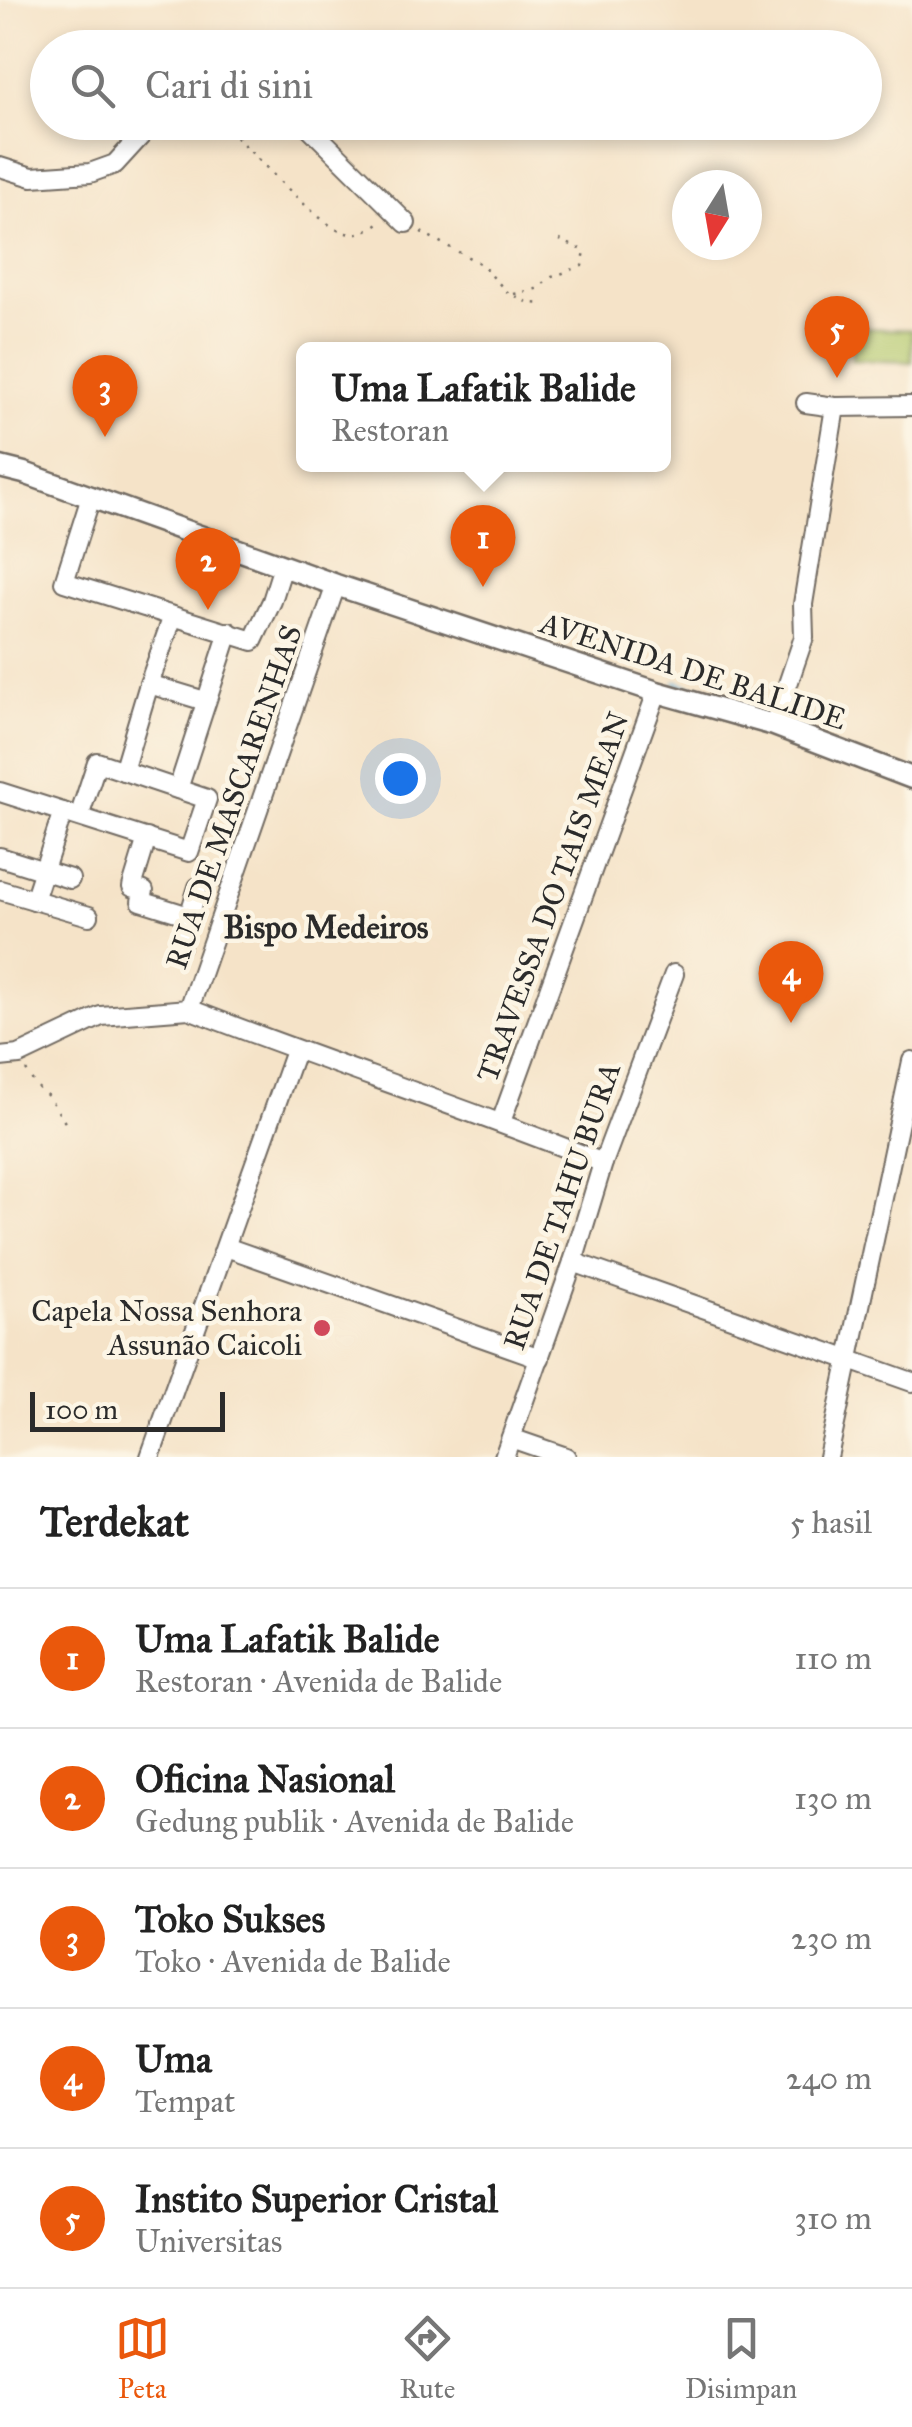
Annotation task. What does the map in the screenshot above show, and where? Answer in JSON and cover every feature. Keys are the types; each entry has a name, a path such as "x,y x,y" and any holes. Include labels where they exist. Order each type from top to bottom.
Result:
{"main road":[{"name":"AVENIDA DE BALIDE","path":"0,467 657,692 776,720 912,778"}],"street":[{"path":"0,167 32,177 90,173 115,164 136,140"},
{"path":"322,140 406,223"},
{"path":"806,403 912,406"},
{"path":"776,720 804,637 803,604 836,406"},
{"path":"91,497 64,582 253,641 283,566"},
{"name":"RUA DE MASCARENHAS","path":"10,1056 101,1016 189,1010 336,585"},
{"path":"123,771 173,616"},
{"path":"178,789 229,632"},
{"path":"150,684 205,701"},
{"name":"TRAVESSA DO TAIS MEAN","path":"502,1122 657,692"},
{"path":"0,792 71,814 148,838 189,852 207,798 97,762 71,814 44,871 34,900"},
{"path":"148,838 132,888 144,891 141,901 189,916"},
{"path":"0,857 70,880"},
{"path":"180,946 198,887"},
{"path":"0,890 90,916"},
{"name":"RUA DE TAHU BURA","path":"504,1457 604,1163 674,974"},
{"path":"189,1010 502,1122 604,1163"},
{"path":"150,1457 296,1051"},
{"path":"828,1457 912,1060"},
{"path":"226,1247 540,1358"},
{"path":"573,1262 912,1382"},
{"path":"510,1438 566,1457"}],"path":[{"path":"240,140 317,218 342,233 355,234 385,218 406,223 481,264 506,291 529,302 545,304"},
{"path":"513,294 536,289 552,277 582,266 585,251 560,240"},
{"path":"10,1056 48,1096 68,1127"}],"green space":[{"path":"853,328 912,330 912,362 852,360"}],"waterway":[{"path":"676,682 727,702"}],"place":[{"name":"Instito Superior Cristal","path":"837,378"},
{"name":"Toko Sukses","path":"105,437"},
{"name":"Uma Lafatik Balide","path":"483,587"},
{"name":"Oficina Nasional","path":"208,610"},
{"name":"Uma","path":"791,1023"},
{"name":"Capela Nossa Senhora Assunão Caicoli","path":"322,1328"}],"district":[{"name":"Bispo Medeiros","path":"326,927"}]}
